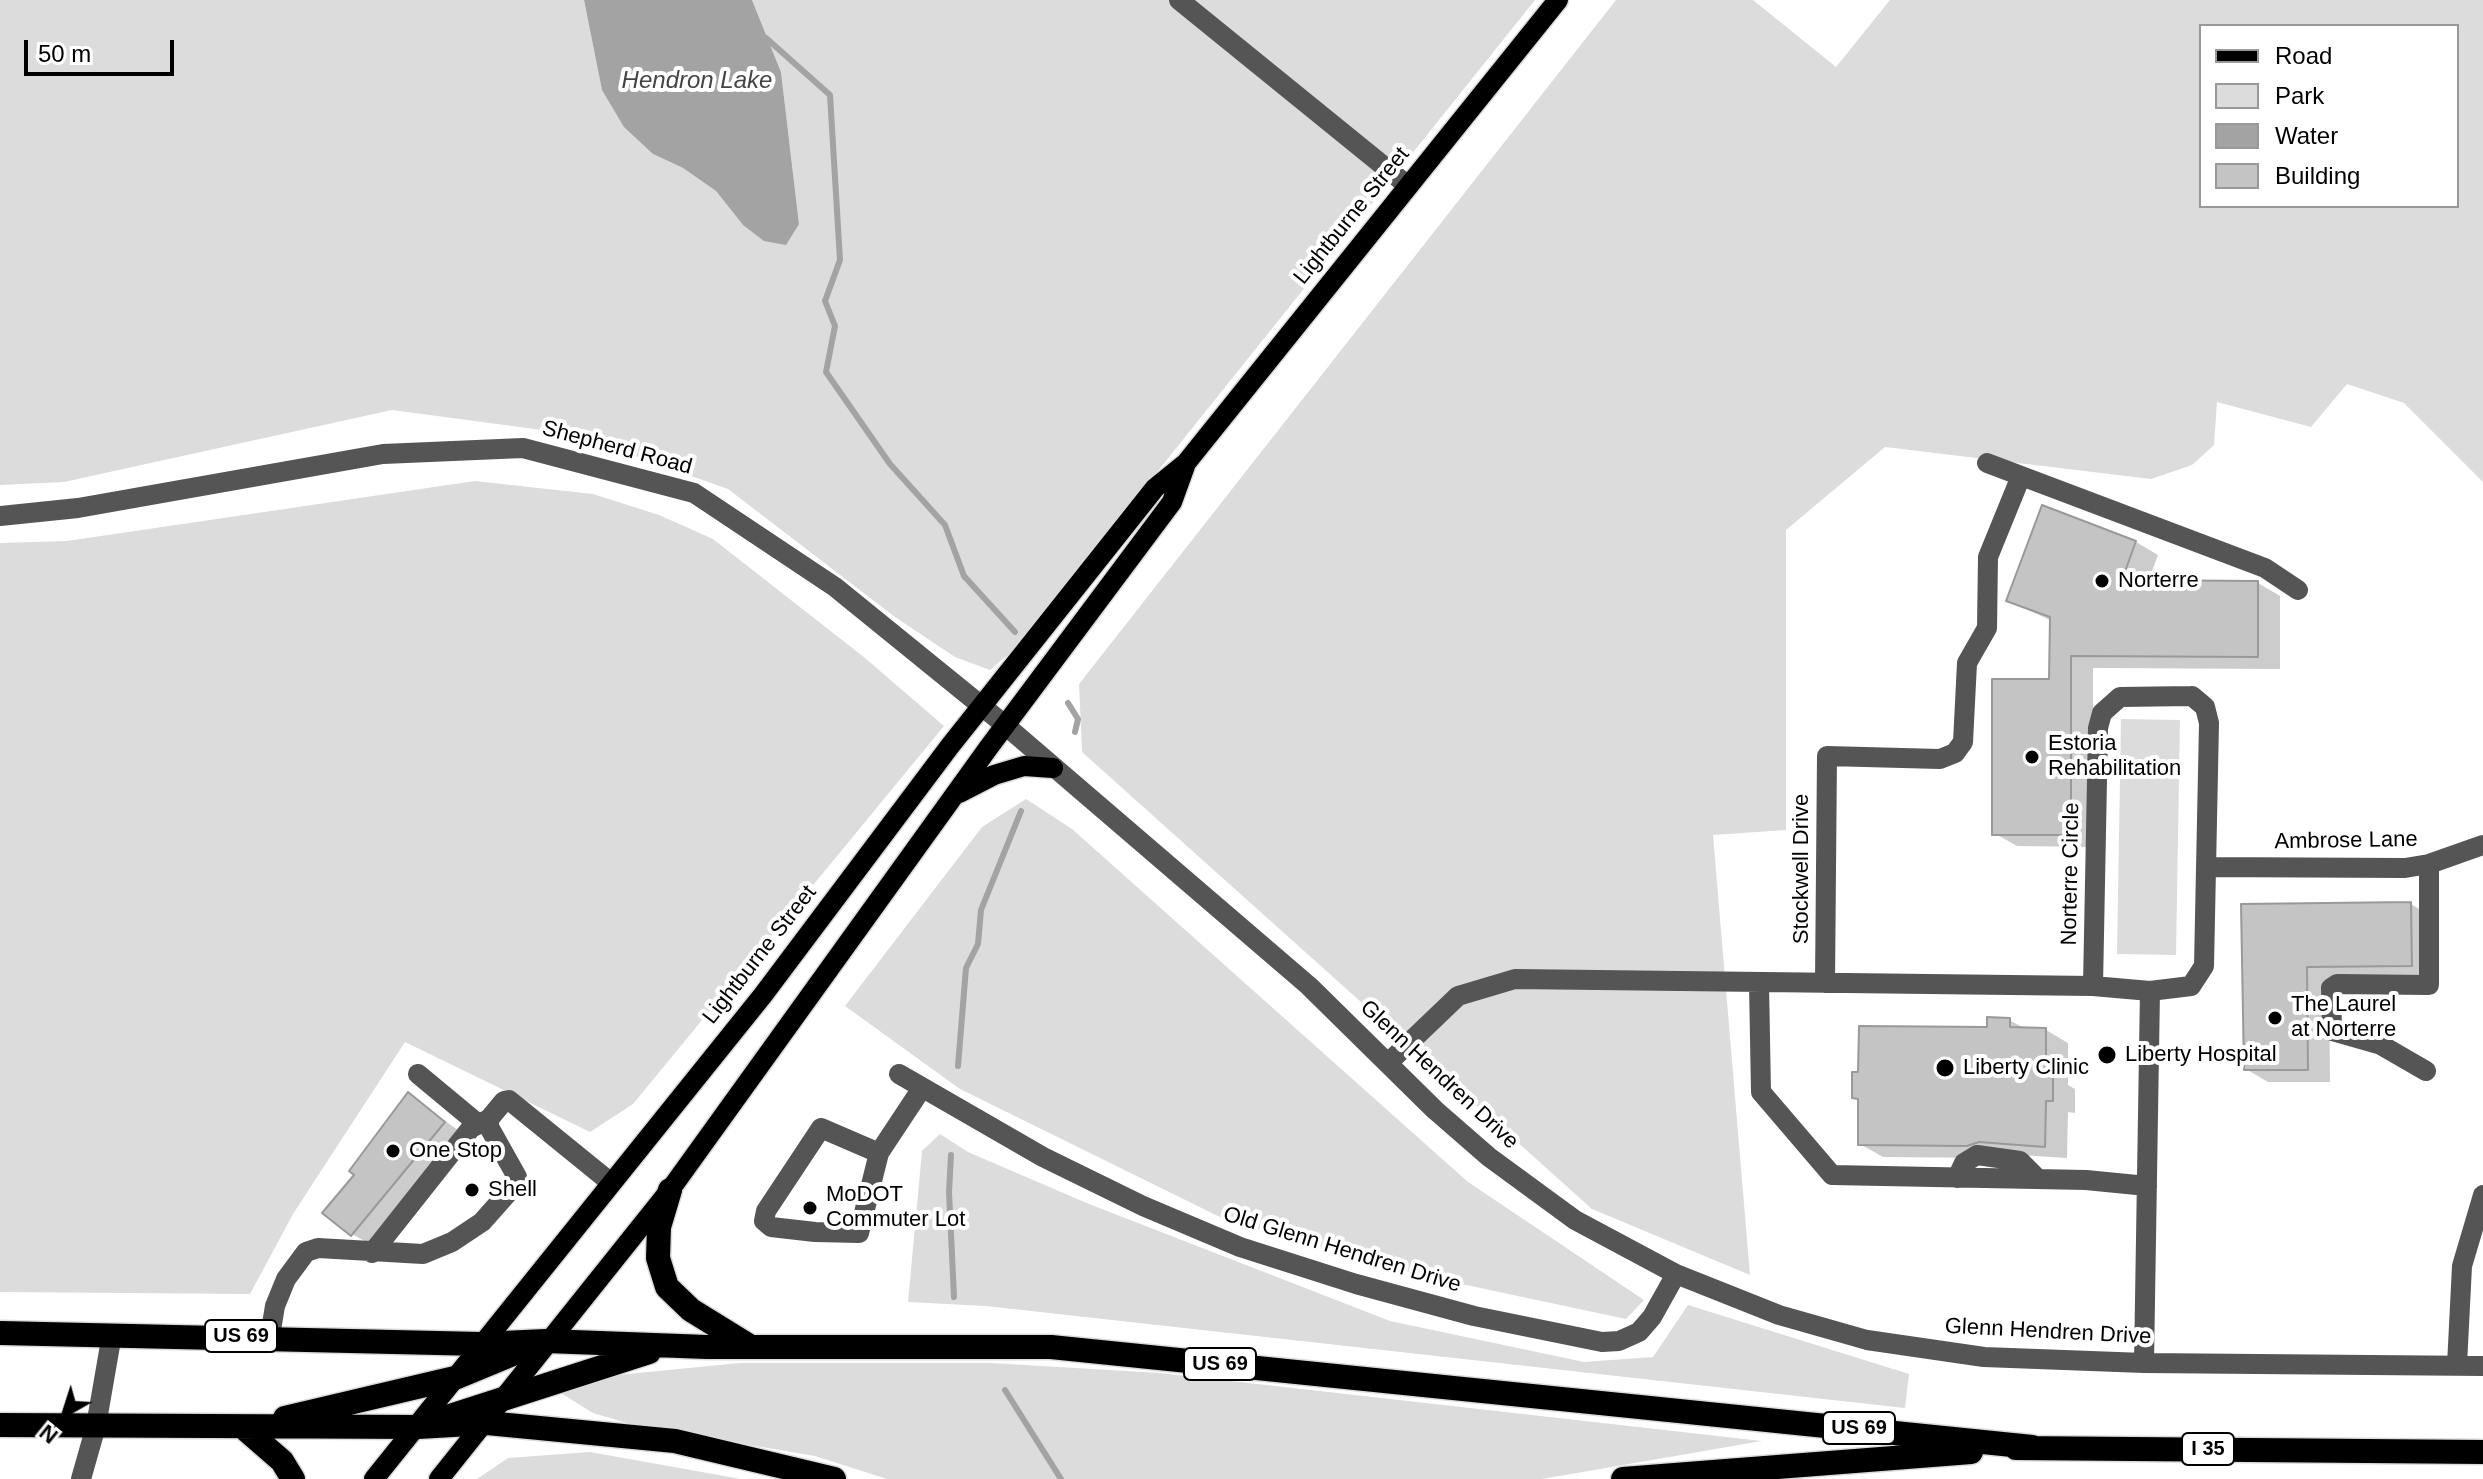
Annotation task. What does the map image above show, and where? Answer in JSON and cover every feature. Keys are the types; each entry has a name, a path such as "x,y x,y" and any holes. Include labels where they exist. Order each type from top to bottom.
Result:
{"highway":[{"path":"670,1190 659,1227 658,1258 667,1287 691,1310 753,1348"},
{"name":"US 69","path":"0,1333 270,1336 481,1344 546,1341 667,1347 1051,1347 2032,1447"},
{"path":"244,1428 455,1378 546,1341"},
{"path":"418,1427 507,1395 667,1347"},
{"path":"0,1425 244,1428 418,1427 487,1423 675,1441 834,1479"},
{"path":"244,1428 282,1461 293,1479"},
{"name":"I 35","path":"1623,1479 2032,1447 2483,1452"}],"main road":[{"name":"Lightburne Street","path":"374,1479 763,995 982,706 1155,488 1186,463 1558,0"},
{"name":"Lightburne Street","path":"439,1479 487,1423 546,1341 670,1190 1005,725 1172,502 1186,463"},
{"path":"956,795 994,775 1024,766 1053,768"}],"street":[{"path":"1179,0 1407,185"},
{"name":"Shepherd Road","path":"0,516 78,508 383,454 523,448 694,493 835,587 1005,725"},
{"path":"1987,463 2265,568 2298,590"},
{"name":"Stockwell Drive","path":"1825,983 1827,756 1940,759 1955,753 1963,742 1967,663 1987,628 1988,557 2021,476"},
{"name":"Norterre Circle","path":"2192,696 2205,707 2209,723 2206,867 2204,966 2199,979 2191,986 2150,991 2093,986 2098,728 2102,713 2120,697 2192,696"},
{"name":"Glenn Hendren Drive","path":"1005,725 1309,986 1459,1132 1575,1220 1676,1274 1779,1315 1867,1340 1984,1357 2144,1363 2483,1366"},
{"name":"Ambrose Lane","path":"2206,867 2405,868 2429,864 2483,845"},
{"path":"2426,1071 2381,1045 2332,1031 2331,988 2337,984 2429,985 2429,864"},
{"path":"1388,1063 1458,996 1515,979 2093,986"},
{"path":"1759,984 1761,1092 1832,1175 2038,1179 2147,1186"},
{"path":"2144,1363 2150,991"},
{"path":"270,1336 281,1292 306,1252 318,1248 423,1254 452,1242 482,1222 514,1186 517,1177 483,1121 418,1074"},
{"name":"Old Glenn Hendren Drive","path":"899,1074 1057,1164 1143,1206 1240,1247 1474,1316 1602,1342 1619,1341 1639,1332 1652,1317 1676,1274"},
{"path":"879,1153 821,1128 766,1211 764,1221 771,1227 800,1231 859,1233 879,1153 922,1088"},
{"path":"372,1253 483,1121 509,1100 610,1182"},
{"path":"2457,1365 2462,1266 2483,1195"},
{"path":"81,1479 96,1426 112,1334"}],"green space":[{"path":"0,0 584,0 602,89 653,154 683,168 716,191 743,225 799,223 781,72 752,0 1535,0 1017,647 990,670 955,657 895,617 728,489 572,434 392,410 64,482 0,485"},
{"path":"1616,0 1753,0 1836,67 1890,0 2483,0 2483,482 2404,403 2347,384 2311,427 2217,402 2214,445 2192,465 2151,479 1885,447 1786,530 1786,830 1713,835 1750,1275 1592,1209 1082,752 1079,684"},
{"path":"475,481 593,494 659,515 713,539 865,658 944,726 633,1104 590,1132 405,1042 293,1214 250,1294 0,1292 0,543 67,541"},
{"path":"2121,719 2180,720 2176,955 2117,954"},
{"path":"1026,799 1072,829 1468,1182 1644,1300 1626,1319 1419,1275 1226,1220 960,1089 845,1006 982,827"},
{"path":"940,1134 968,1152 1089,1204 1390,1321 1584,1362 1653,1357 1688,1305 1909,1374 1905,1408 986,1306 908,1302 922,1151"},
{"path":"740,1363 991,1363 1160,1373 1762,1441 1542,1479 887,1479 815,1456 637,1426 593,1413 556,1390 607,1376"},
{"path":"590,1452 741,1479 477,1479 508,1458"}],"water":[{"name":"Hendron Lake","path":"584,0 752,0 781,72 799,224 786,245 764,241 743,225 716,191 683,168 653,154 624,127 602,90"}],"building":[{"name":"Norterre","path":"2042,505 2136,541 2122,580 2258,581 2258,657 2071,656 2071,835 1992,835 1992,679 2049,679 2050,617 2006,601"},
{"name":"The Laurel at Norterre","path":"2411,902 2412,966 2307,967 2308,1070 2244,1070 2241,904"},
{"path":"1987,1017 2010,1018 2010,1027 2046,1028 2046,1074 2053,1074 2053,1101 2046,1101 2045,1147 1979,1142 1967,1146 1858,1145 1858,1099 1852,1098 1852,1072 1858,1072 1859,1026 1987,1027"},
{"name":"One Stop","path":"408,1092 445,1122 351,1236 322,1213 354,1175 349,1171"}],"waterway":[{"path":"766,38 830,95 840,260 825,301 835,326 826,372 890,464 945,525 964,576 1015,632"},
{"path":"1068,703 1078,719 1075,732"},
{"path":"958,1066 966,968 978,944 981,910 1021,811"},
{"path":"951,1155 949,1192 954,1297"},
{"path":"1005,1390 1061,1479"}],"place":[{"name":"Norterre","path":"2102,581"},
{"name":"Estoria Rehabilitation","path":"2032,757"},
{"name":"The Laurel at Norterre","path":"2275,1018"},
{"name":"Liberty Hospital","path":"2107,1055"},
{"name":"Liberty Clinic","path":"1945,1068"},
{"name":"One Stop","path":"393,1151"},
{"name":"Shell","path":"472,1190"},
{"name":"MoDOT Commuter Lot","path":"810,1208"}]}
